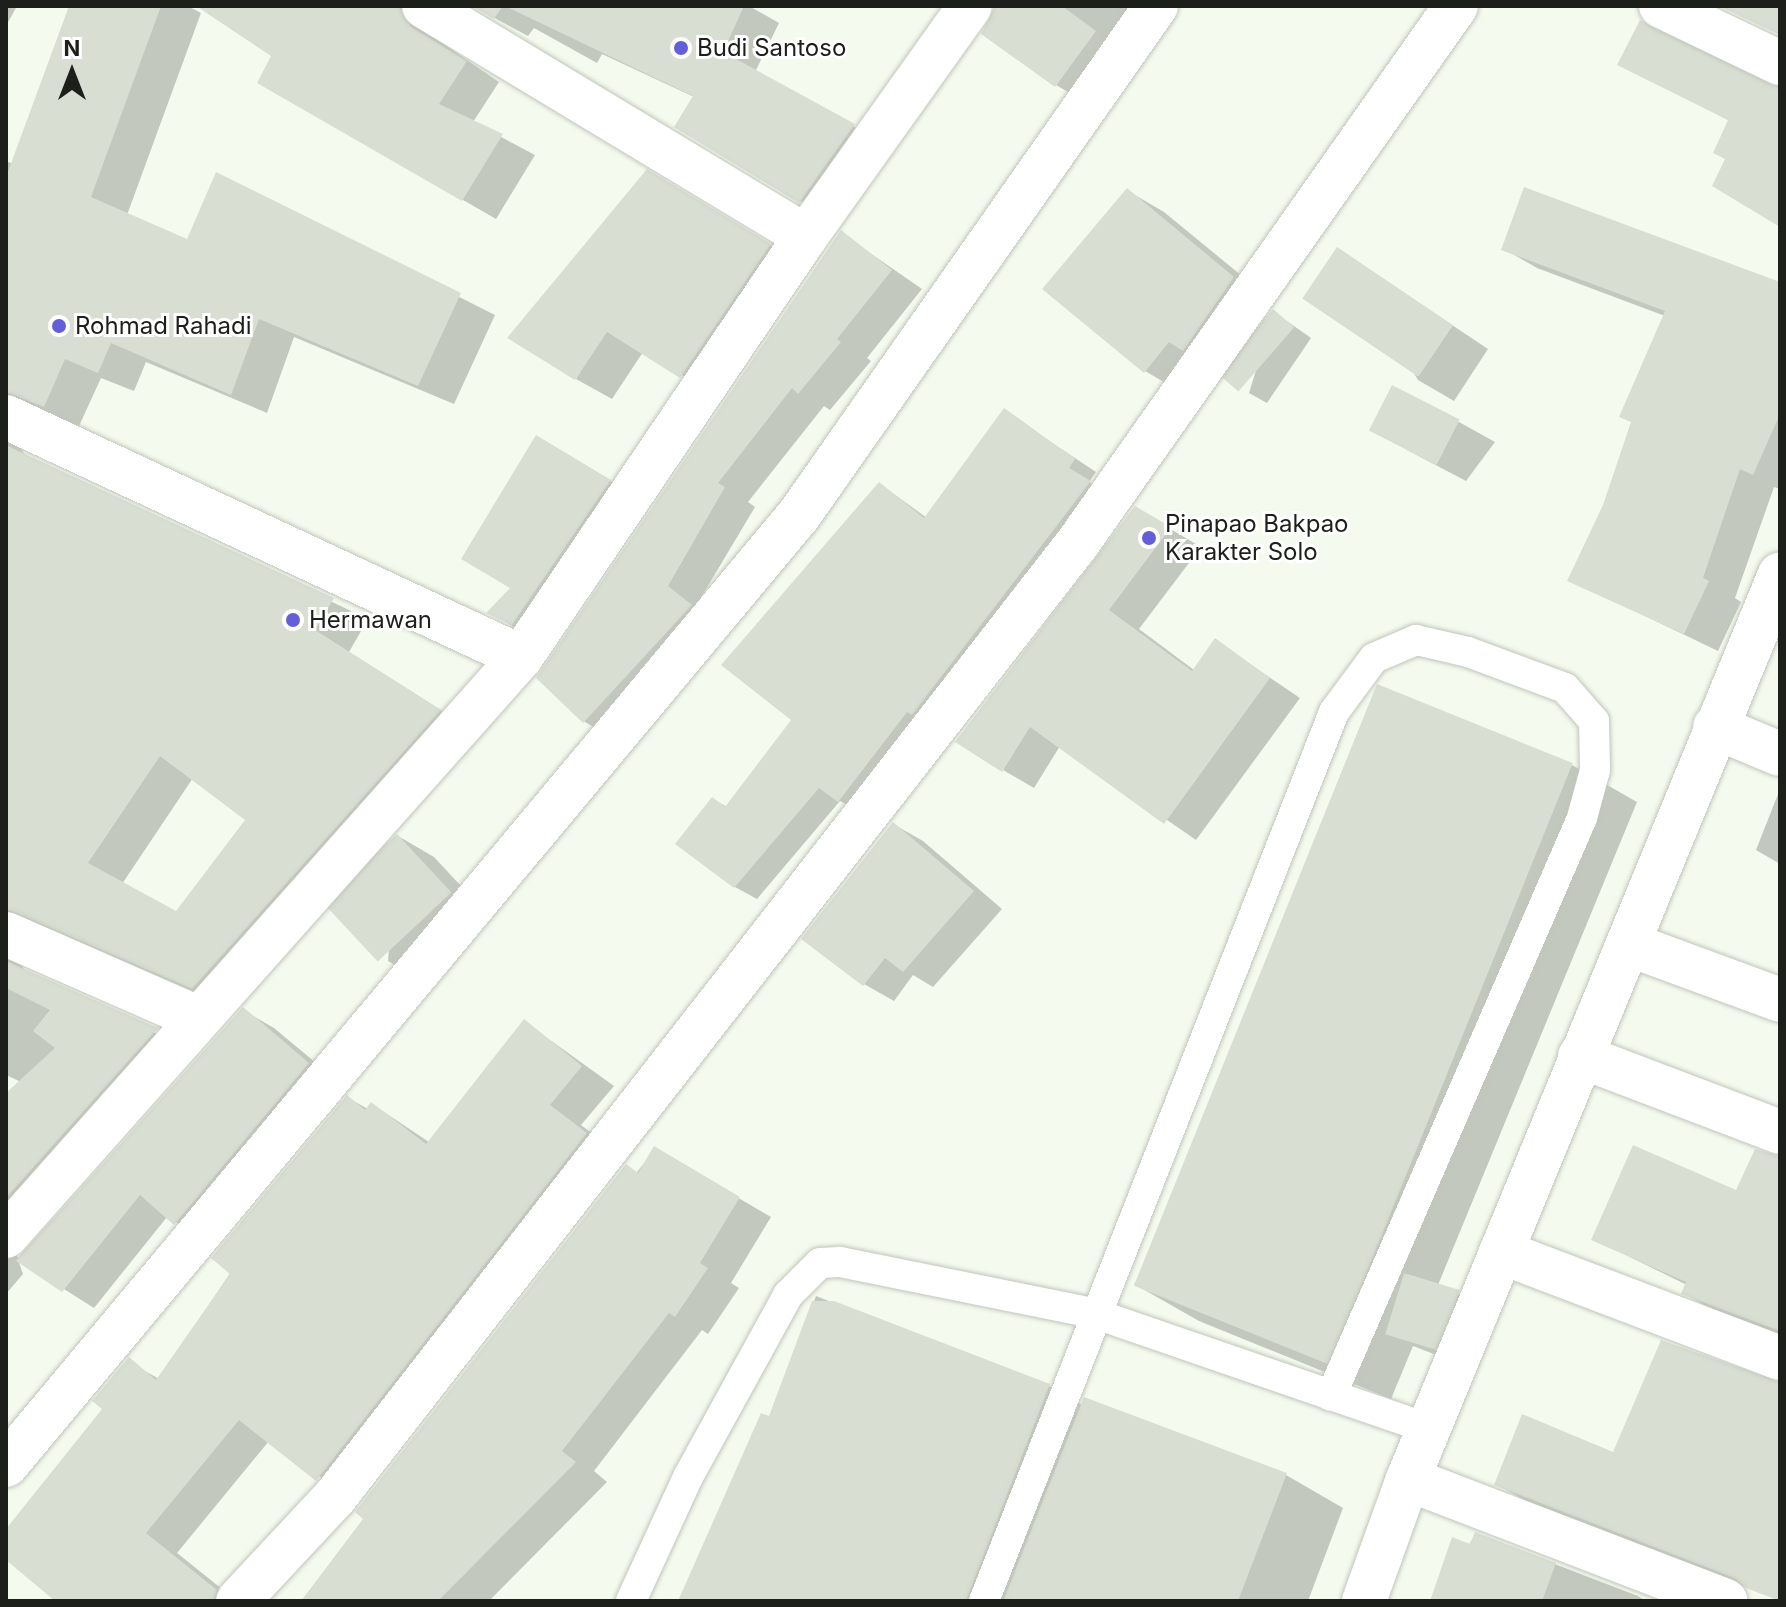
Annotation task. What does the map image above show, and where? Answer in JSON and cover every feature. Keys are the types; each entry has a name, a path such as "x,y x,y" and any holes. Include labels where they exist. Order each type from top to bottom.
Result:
{"street":[{"path":"424,6 806,236"},
{"path":"6,1236 521,657 806,236 970,6"},
{"path":"6,1465 799,515 1156,6"},
{"path":"238,1601 335,1497 1077,544 1456,6"},
{"path":"1661,6 1780,63"},
{"path":"6,417 521,657"},
{"path":"1364,1601 1408,1479 1780,574"},
{"path":"1715,727 1780,754"},
{"path":"6,934 197,1018"},
{"path":"1628,944 1780,1000"},
{"path":"1580,1056 1780,1132"},
{"path":"1501,1252 1780,1358"},
{"path":"1408,1479 1725,1601"}],"lane":[{"path":"984,1601 1093,1313 1334,712 1374,658 1416,640 1468,652 1565,688 1594,721 1595,770 1582,818 1331,1396"},
{"path":"631,1601 688,1477 788,1295 820,1263 840,1262 1093,1313 1429,1429"}],"building":[{"path":"69,6 161,6 91,197 187,239 216,172 461,293 418,386 259,319 231,395 111,343 98,373 65,359 44,407 6,392 6,177"},
{"path":"196,6 399,6 411,27 467,61 439,104 503,134 462,201 257,83 271,56"},
{"path":"472,6 503,6 494,19"},
{"path":"505,6 744,6 723,52 855,124 799,203 674,127 693,96"},
{"path":"995,6 1062,6 1096,31 1055,87 981,34"},
{"path":"1719,6 1780,6 1780,35"},
{"path":"1640,20 1780,88 1780,227 1712,186 1725,159 1713,153 1728,120 1617,65"},
{"path":"647,169 771,244 680,378 607,332 575,380 507,338"},
{"path":"1524,187 1780,282 1780,414 1753,475 1740,469 1703,578 1709,581 1684,634 1567,581 1603,505 1631,422 1619,417 1665,311 1501,250"},
{"path":"1127,188 1234,277 1183,351 1169,342 1144,373 1042,289"},
{"path":"841,230 892,270 837,339 841,342 798,394 792,388 718,483 725,487 668,586 692,605 583,723 536,678"},
{"path":"1337,247 1453,325 1418,377 1302,298"},
{"path":"1273,309 1294,327 1238,392 1217,373"},
{"path":"1392,385 1460,420 1437,465 1369,430"},
{"path":"1004,408 1075,459 1069,468 1091,481 912,715 907,712 838,802 819,788 734,888 675,844 712,797 725,807 791,720 721,665 879,482 924,518"},
{"path":"536,435 611,480 512,625 486,613 510,588 461,559"},
{"path":"6,445 334,598 315,630 441,710 192,989 6,909","holes":["160,756 245,820 176,911 88,863"]},
{"path":"1135,506 1171,527 1109,610 1192,671 1215,638 1270,678 1164,824 1030,727 1002,772 955,742"},
{"path":"1377,684 1573,763 1330,1365 1134,1286"},
{"path":"893,822 974,891 903,972 885,958 863,986 801,939"},
{"path":"397,834 452,893 378,961 323,903"},
{"path":"6,961 158,1028 6,1198 6,1093 55,1048 33,1031 50,1010 6,988"},
{"path":"243,1007 309,1063 174,1225 140,1195 62,1292 16,1261"},
{"path":"524,1019 582,1066 550,1105 587,1133 316,1481 239,1420 146,1533 217,1590 214,1601 55,1601 6,1560 6,1529 102,1409 92,1401 129,1357 156,1380 230,1274 211,1258 347,1095 365,1110 371,1102 426,1144"},
{"path":"1633,1145 1736,1190 1755,1149 1780,1156 1780,1331 1681,1294 1686,1282 1591,1240"},
{"path":"654,1146 740,1197 700,1263 708,1268 675,1317 669,1313 562,1451 576,1462 438,1601 301,1601 363,1519 355,1512 626,1164 638,1173"},
{"path":"1404,1273 1459,1290 1441,1351 1385,1334"},
{"path":"812,1301 834,1301 1050,1384 966,1601 678,1601 761,1413 769,1416"},
{"path":"1661,1340 1780,1382 1780,1601 1746,1588 1734,1578 1494,1485 1522,1414 1613,1452"},
{"path":"1084,1397 1287,1473 1238,1601 1003,1601"},
{"path":"1475,1532 1556,1563 1542,1601 1430,1601 1452,1537 1470,1544"}],"place":[{"name":"Budi Santoso","path":"681,48"},
{"name":"Rohmad Rahadi","path":"59,326"},
{"name":"Pinapao Bakpao Karakter Solo","path":"1149,538"},
{"name":"Hermawan","path":"293,620"}]}
